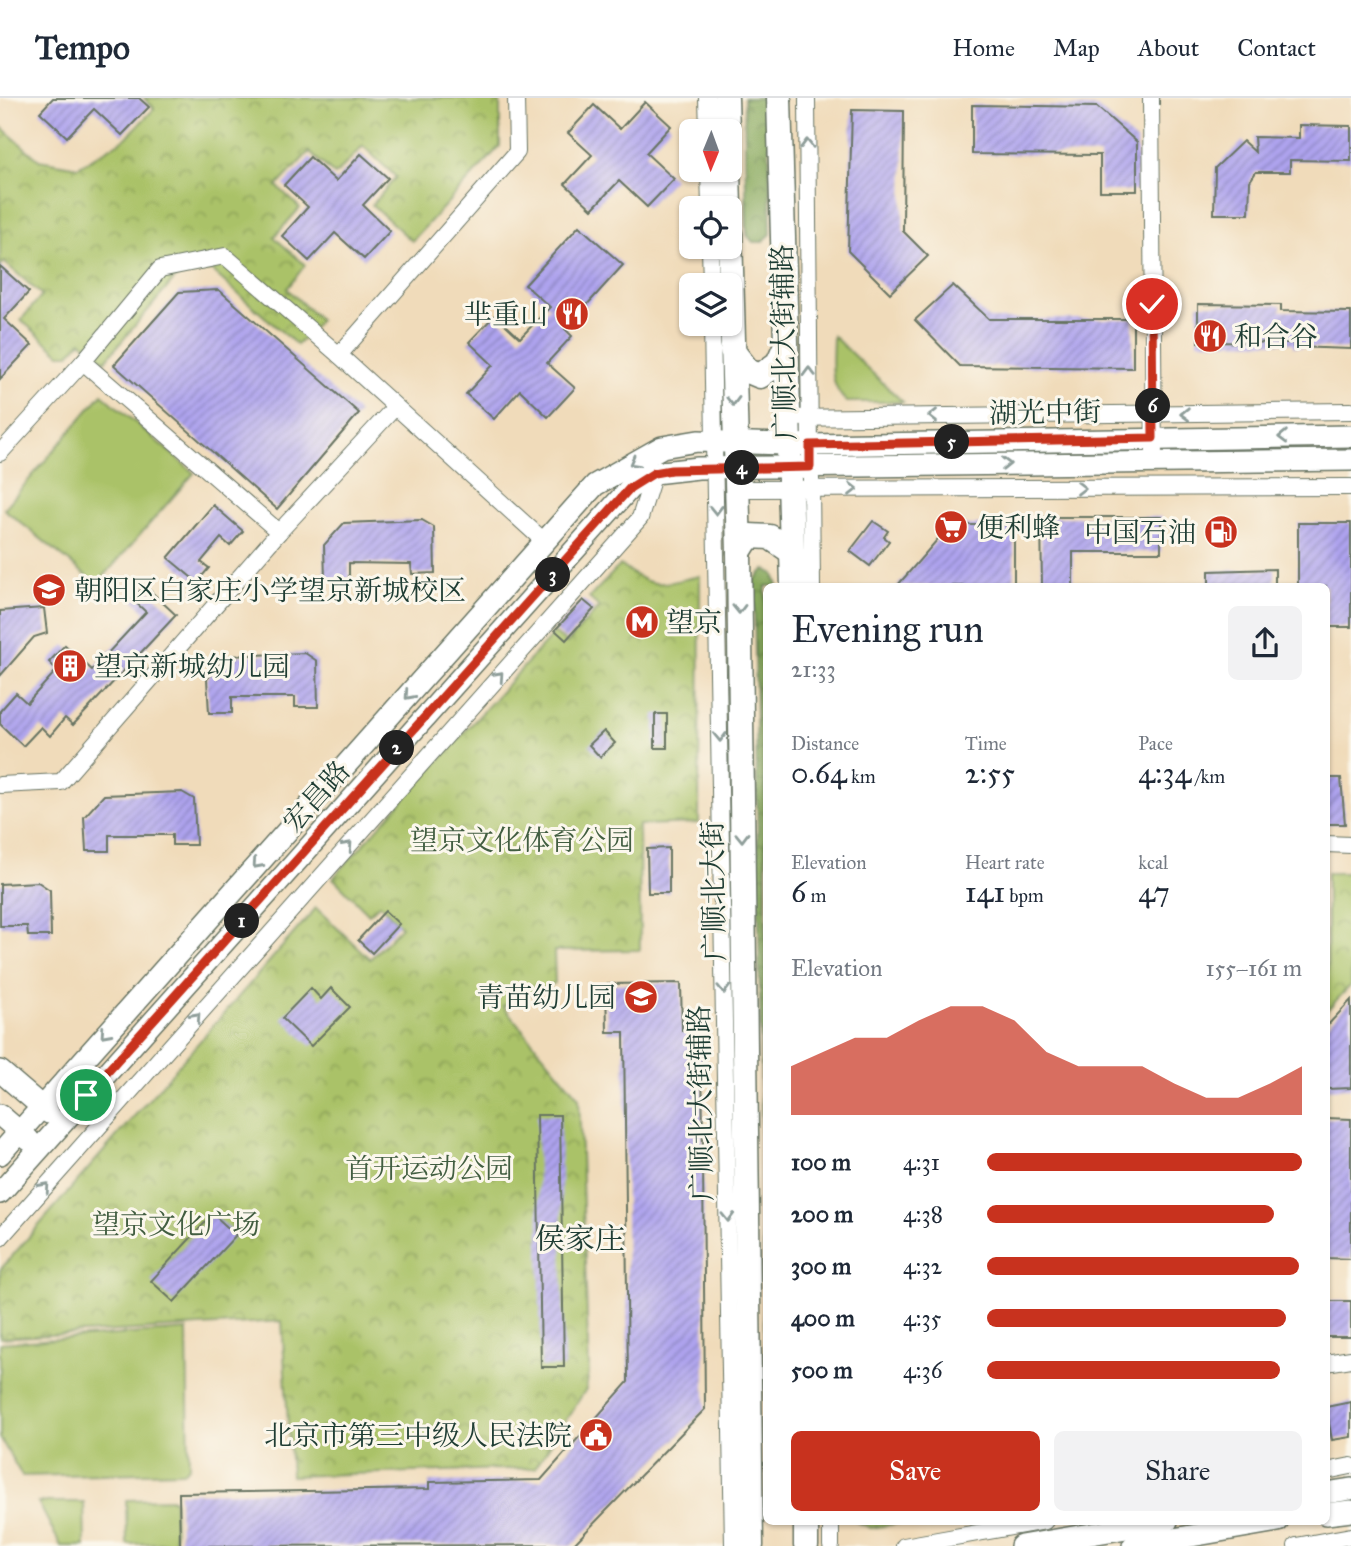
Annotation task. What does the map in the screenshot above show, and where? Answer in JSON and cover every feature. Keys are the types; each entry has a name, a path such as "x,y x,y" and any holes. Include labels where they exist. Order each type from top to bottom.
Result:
{"main road":[{"path":"726,98 727,119"},
{"path":"779,98 785,347 799,418 801,467 792,552 793,583"},
{"name":"广顺北大街","path":"730,259 732,350 715,442 729,475 738,552 751,1546"},
{"path":"732,350 748,371 760,376 778,363 785,347"},
{"name":"湖光中街","path":"729,475 1153,438 1351,436"},
{"name":"湖光中街","path":"715,442 801,467 1351,460"},
{"name":"宏昌路","path":"0,1154 595,485 662,447 715,442"},
{"path":"654,473 729,475"},
{"name":"宏昌路","path":"0,1193 630,488 654,473"},
{"path":"738,552 749,536 770,537 792,552"},
{"path":"0,1071 61,1123"},
{"path":"0,1115 39,1147"},
{"path":"750,1476 763,1493"},
{"path":"1330,1492 1351,1489"},
{"path":"1330,1514 1351,1511"},
{"path":"806,1525 806,1546"},
{"path":"1021,1546 1144,1525"},
{"path":"1133,1546 1255,1525"}],"street":[{"path":"339,355 517,152 516,98"},
{"path":"708,98 708,119"},
{"name":"广顺北大街辅路","path":"799,418 807,98"},
{"path":"1151,98 1154,461"},
{"path":"0,453 83,362 160,269 225,256 339,355 545,543"},
{"path":"712,336 715,442"},
{"path":"83,362 279,532"},
{"path":"0,785 61,782 279,532 395,407"},
{"path":"799,418 1351,411"},
{"path":"813,583 801,467 1351,487"},
{"path":"0,1238 640,518 654,473"},
{"name":"广顺北大街辅路","path":"729,475 733,1546"},
{"path":"1330,845 1351,845"},
{"path":"1330,1362 1351,1359"},
{"path":"1330,1470 1351,1466"},
{"path":"831,1525 831,1546"},
{"path":"904,1546 1022,1525"},
{"path":"1296,1546 1351,1536"}],"green space":[{"path":"144,98 500,98 500,146 412,241 372,205 396,177 363,146 335,175 309,152 277,186 300,208 274,237 305,265 287,289 320,320 297,345 211,270 177,276 105,361 81,341 69,354 60,354 21,320 42,295 4,262 0,266 0,126 39,160 78,167 126,138 154,109"},
{"path":"744,98 768,98 771,234 762,242 753,242 747,235"},
{"path":"833,336 903,402 847,402 836,388 834,380"},
{"path":"102,394 194,473 97,584 4,509"},
{"path":"620,565 650,582 666,583 700,576 699,823 639,825 640,950 554,951 555,983 503,1006 579,1098 589,1372 586,1389 535,1468 291,1476 282,1321 0,1338 0,1270 316,908 370,959 401,927 380,904 369,914 333,878 554,633 567,643 599,607 589,598"},
{"path":"765,569 774,574 777,583 763,583 763,1214 754,580"},
{"path":"1330,873 1351,873 1351,985 1330,1007"},
{"path":"187,1330 189,1467 183,1472 22,1476 0,1438 0,1343"},
{"path":"174,1499 175,1543 127,1544 126,1500"},
{"path":"38,1502 84,1502 85,1546 61,1546"},
{"path":"864,1525 888,1525 871,1528"}],"building":[{"path":"53,98 139,98 149,107 122,135 94,109 67,137 40,112"},
{"path":"645,102 671,126 646,153 674,179 647,207 619,181 592,209 565,184 592,155 568,133 594,105 620,129"},
{"path":"972,105 1097,107 1137,142 1137,191 1100,191 1100,155 972,154"},
{"path":"852,110 904,111 903,231 928,256 890,293 848,251"},
{"path":"1299,125 1351,126 1351,161 1290,160 1290,172 1256,172 1250,181 1249,214 1214,214 1215,168 1243,141 1255,152 1254,137 1299,138"},
{"path":"361,154 388,178 363,205 390,231 364,259 335,233 309,261 282,236 308,207 284,185 310,157 336,181"},
{"path":"579,226 623,265 565,329 572,336 547,363 575,388 548,417 520,390 494,419 466,394 493,365 469,342 495,315 520,338 550,307 525,285"},
{"path":"0,266 29,292 4,319 32,345 0,379"},
{"path":"953,285 989,319 1133,319 1133,368 960,366 915,320"},
{"path":"219,290 359,413 277,509 114,365 179,292"},
{"path":"1198,304 1281,305 1281,311 1351,312 1351,349 1293,347 1293,343 1198,342"},
{"path":"213,505 243,531 230,546 221,538 201,562 209,568 197,582 168,558"},
{"path":"1041,517 1161,517 1161,552 1073,552 1073,583 1042,583"},
{"path":"422,520 434,527 435,573 412,574 411,564 349,563 349,579 325,579 324,545 344,523"},
{"path":"873,521 888,531 884,537 889,541 870,566 850,551"},
{"path":"1298,523 1351,523 1351,627 1330,627 1330,583 1298,583"},
{"path":"950,525 1014,525 1014,583 900,583"},
{"path":"1275,569 1275,583 1209,583 1209,571"},
{"name":"望京新城幼儿园","path":"145,586 176,615 73,725 65,718 50,736 41,727 23,746 0,724 0,711 16,693 27,703 57,670 49,662 65,645 92,670 146,612 132,599"},
{"path":"583,600 594,609 566,640 555,630"},
{"path":"44,608 47,633 34,637 0,676 0,611"},
{"path":"305,653 317,661 318,707 295,707 295,697 232,697 232,713 209,713 207,679 227,656"},
{"path":"655,714 667,714 667,748 655,748"},
{"path":"604,731 615,743 600,757 589,745"},
{"path":"1330,778 1341,778 1345,824 1330,824"},
{"path":"182,792 194,799 196,845 172,845 172,835 109,835 109,851 86,851 84,817 104,795"},
{"path":"669,848 669,893 648,893 647,849"},
{"path":"38,882 50,890 51,936 28,936 27,926 0,926 0,884"},
{"path":"385,911 399,924 372,953 358,940"},
{"path":"681,983 682,1030 702,1030 705,1409 573,1545 180,1546 179,1493 429,1489 429,1482 541,1480 628,1382 624,1032 607,1032 606,984"},
{"path":"311,988 321,999 331,988 350,1007 311,1046 282,1018"},
{"path":"1351,1000 1351,1088 1330,1089 1330,1023"},
{"path":"537,1115 560,1115 564,1367 541,1367"},
{"path":"1330,1118 1351,1119 1351,1259 1330,1258"},
{"path":"213,1214 236,1235 174,1302 151,1281"},
{"path":"1330,1301 1351,1301 1351,1337 1330,1337"},
{"path":"1351,1402 1351,1437 1332,1440 1330,1406"}],"place":[{"name":"芈重山","path":"572,314"},
{"name":"和合谷","path":"1210,336"},
{"name":"便利蜂","path":"951,527"},
{"name":"中国石油","path":"1221,532"},
{"name":"朝阳区白家庄小学望京新城校区","path":"49,590"},
{"name":"望京","path":"642,622"},
{"name":"望京新城幼儿园","path":"70,666"},
{"name":"青苗幼儿园","path":"641,997"},
{"name":"北京市第三中级人民法院","path":"596,1435"}],"district":[{"name":"侯家庄","path":"580,1239"}],"route":[{"path":"86,1095 630,488 654,473 687,468 810,467 810,445 1153,438 1152,304"}],"park label":[{"name":"望京文化体育公园","path":"522,840"},
{"name":"首开运动公园","path":"429,1168"},
{"name":"望京文化广场","path":"176,1224"}]}
